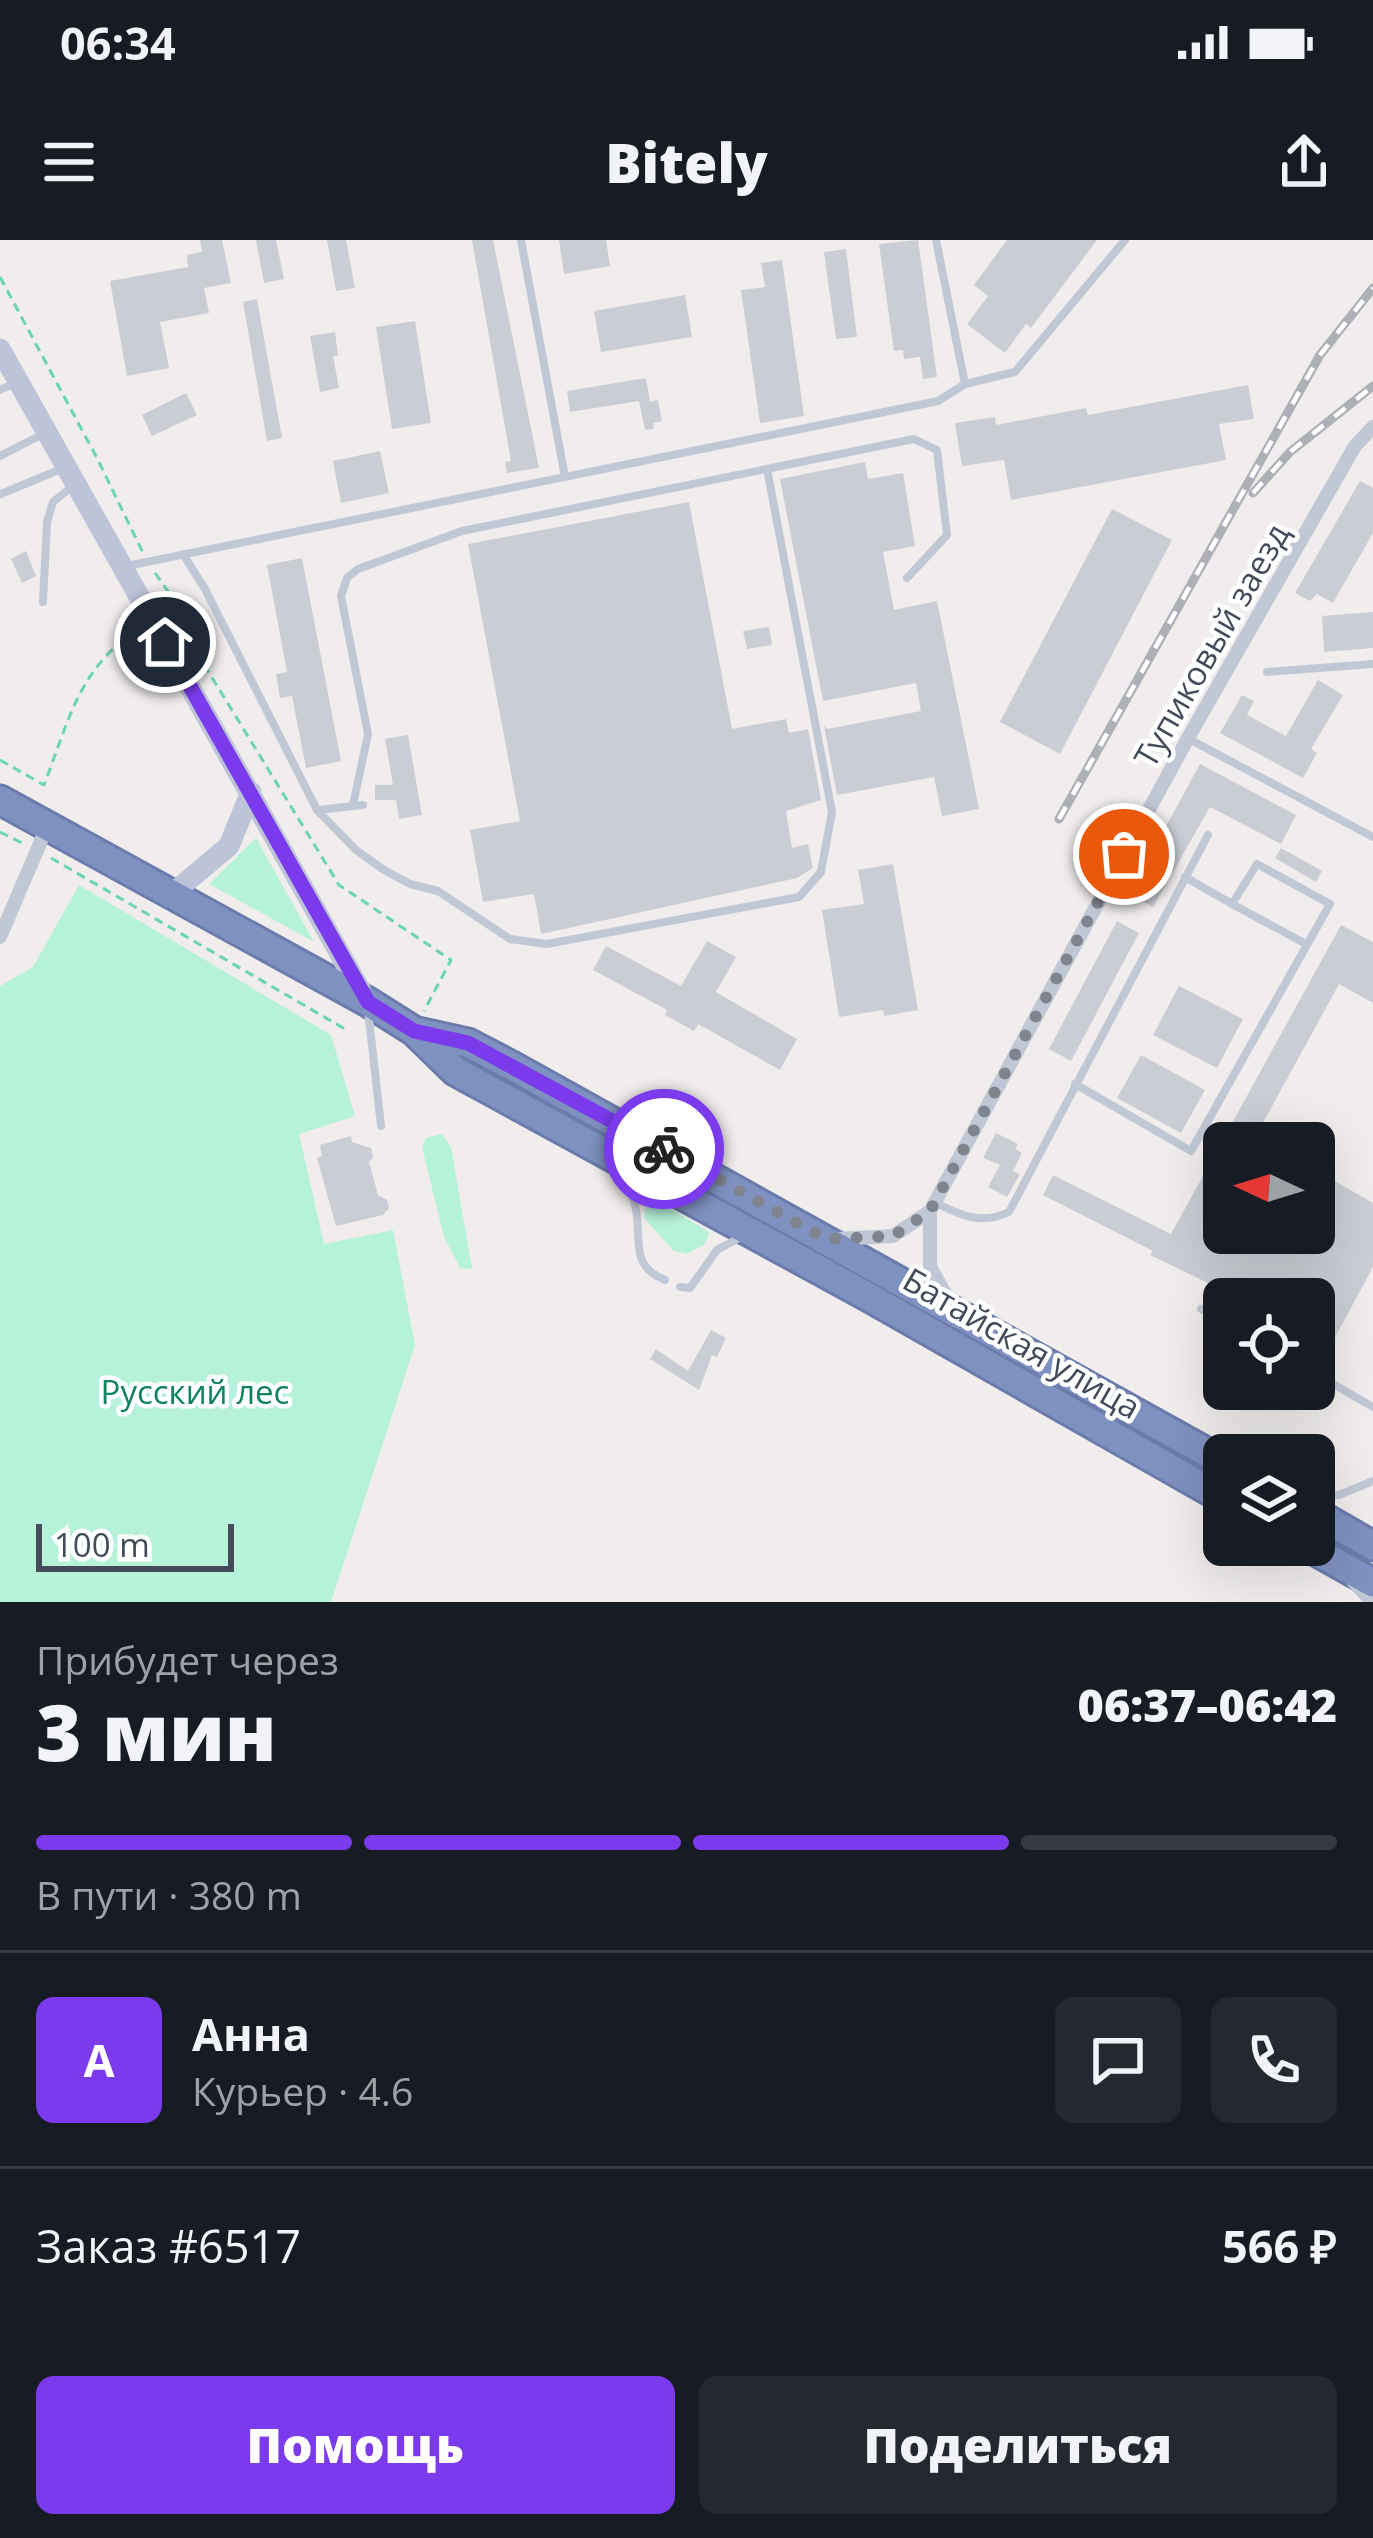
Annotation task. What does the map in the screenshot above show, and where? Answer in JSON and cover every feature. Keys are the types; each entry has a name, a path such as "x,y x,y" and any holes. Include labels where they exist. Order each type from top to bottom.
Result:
{"highway":[{"path":"0,800 42,838"},
{"name":"Батайская улица","path":"42,838 173,892 414,1031 455,1071 1203,1487"},
{"name":"Батайская улица","path":"414,1031 468,1043 1203,1450"},
{"path":"1335,1524 1373,1546"},
{"path":"1335,1562 1373,1583"}],"main road":[{"path":"0,349 9,386 46,432 368,1002"},
{"path":"173,892 230,846 250,792"}],"street":[{"name":"Тупиковый заезд","path":"933,1206 1188,738 1355,446 1373,427"},
{"path":"0,937 42,838"},
{"path":"826,1239 893,1236 933,1206"},
{"path":"933,1206 930,1267 957,1312"},
{"path":"1338,1564 1372,1602"}],"lane":[{"path":"521,240 565,477"},
{"path":"936,240 965,384"},
{"path":"123,567 938,401 965,384 1015,372 1125,240"},
{"path":"0,457 46,432"},
{"path":"317,810 358,805 368,734 341,596 347,578 358,569 462,531 914,440 937,450 947,535 907,578"},
{"path":"183,554 206,589 317,810 356,850 384,870 410,884 438,891 510,938 547,944 800,897 821,872 832,812 767,470"},
{"path":"1,494 71,476"},
{"path":"43,602 47,522 53,502 71,476"},
{"path":"1267,673 1373,664"},
{"path":"1188,738 1373,837"},
{"path":"933,1206 979,1220 1009,1212 1208,835"},
{"path":"1076,1084 1191,1151 1330,904 1256,864 1232,904"},
{"path":"1185,878 1306,944"},
{"path":"368,1002 381,1126"},
{"path":"599,1149 624,1175 636,1209 642,1261 648,1273 664,1280"},
{"path":"680,1287 689,1288 697,1281 717,1250 731,1240 754,1235"},
{"path":"1335,1385 1373,1407"},
{"path":"1335,1493 1373,1481"}],"path":[{"path":"0,277 147,562 170,593 178,622 339,885 451,961 414,1031"},
{"path":"0,771 3,761 44,785 96,663 131,634 148,664"},
{"path":"0,832 42,838 345,1029"}],"green space":[{"path":"256,838 314,942 209,884"},
{"name":"Русский лес","path":"79,885 331,1035 355,1116 299,1134 324,1244 393,1230 415,1345 331,1602 0,1602 0,986 33,967"},
{"path":"442,1134 451,1147 472,1269 460,1268 444,1237 422,1147 426,1138"},
{"path":"654,1199 709,1232 705,1244 687,1254 674,1251 644,1218 646,1206"}],"building":[{"path":"200,240 222,240 231,283 204,288 209,313 160,322 169,368 127,376 110,281 188,267 187,255 202,252"},
{"path":"256,240 276,240 284,279 264,283"},
{"path":"327,240 346,240 355,288 336,291"},
{"path":"472,240 493,240 539,468 507,473 505,462 511,461"},
{"path":"559,240 606,240 610,266 564,274"},
{"path":"918,240 937,377 923,379 920,357 904,359 903,350 894,351 879,244"},
{"path":"1007,240 1097,240 1031,328 1026,324 1005,353 967,324 988,296 974,285"},
{"path":"846,249 857,337 836,339 824,252"},
{"path":"782,260 804,416 760,423 741,290 765,287 761,263"},
{"path":"685,295 692,337 601,352 594,311"},
{"path":"257,299 282,438 267,441 243,302"},
{"path":"415,321 431,423 392,429 376,327"},
{"path":"335,332 338,356 333,356 339,388 320,392 310,336"},
{"path":"646,378 650,402 658,400 662,421 653,423 654,429 645,430 639,401 570,412 567,391"},
{"path":"1248,385 1254,419 1219,424 1226,460 1011,500 1004,460 962,466 955,423 995,417 996,425 1086,408 1088,415"},
{"path":"186,393 197,415 152,436 142,415"},
{"path":"380,451 389,493 341,503 333,461"},
{"path":"865,462 868,479 903,473 915,546 883,552 894,610 937,601 979,809 942,816 934,777 837,795 824,726 921,711 916,683 823,701 780,479"},
{"path":"1360,481 1373,488 1373,533 1333,603 1317,594 1310,601 1295,593"},
{"path":"689,502 732,729 786,719 789,733 808,729 821,800 786,811 792,848 808,844 813,868 797,878 541,934 534,894 483,902 470,830 520,821 468,544"},
{"path":"1112,509 1172,540 1060,754 1000,722"},
{"path":"26,551 36,576 22,583 11,559"},
{"path":"302,558 341,761 306,768 292,696 280,698 276,674 287,672 267,565"},
{"path":"1373,612 1373,648 1324,652 1322,616"},
{"path":"769,627 772,645 747,649 743,631"},
{"path":"1318,680 1343,695 1311,749 1317,753 1303,778 1220,733 1242,695 1254,701 1247,715 1286,736"},
{"path":"408,735 422,815 399,819 396,800 375,800 375,785 393,785 385,739"},
{"path":"1200,764 1296,815 1281,844 1210,807 1153,907 1129,894"},
{"path":"1281,848 1322,871 1316,882 1275,858"},
{"path":"893,864 918,1010 839,1017 822,910 864,904 858,870"},
{"path":"1117,921 1139,933 1071,1061 1049,1049"},
{"path":"1341,925 1373,942 1373,1003 1339,984 1263,1122 1233,1122"},
{"path":"707,941 736,957 716,992 797,1039 780,1070 698,1024 694,1031 665,1015 667,1010 593,970 606,946 681,986"},
{"path":"1179,986 1243,1019 1217,1068 1153,1035"},
{"path":"1141,1055 1205,1090 1181,1133 1117,1098"},
{"path":"996,1133 1018,1144 1015,1149 1022,1153 1013,1171 1020,1174 1007,1197 988,1187 1000,1165 983,1158"},
{"path":"351,1136 352,1142 371,1148 369,1162 378,1195 387,1200 389,1208 383,1215 336,1226 317,1158 322,1156 320,1145"},
{"path":"1053,1175 1171,1234 1203,1176 1203,1254 1335,1254 1335,1181 1373,1203 1373,1267 1335,1337 1335,1278 1203,1281 1043,1195"},
{"path":"711,1330 726,1338 717,1357 712,1355 699,1390 650,1359 656,1349 688,1371"}],"railway":[{"path":"1059,819 1320,355 1373,288"},
{"path":"1253,493 1290,452 1373,386"}],"way so far":[{"path":"664,1149 826,1239 875,1239 908,1228 930,1211 1124,854"}],"route":[{"path":"165,642 368,1002 414,1031 468,1043 664,1149"}]}
